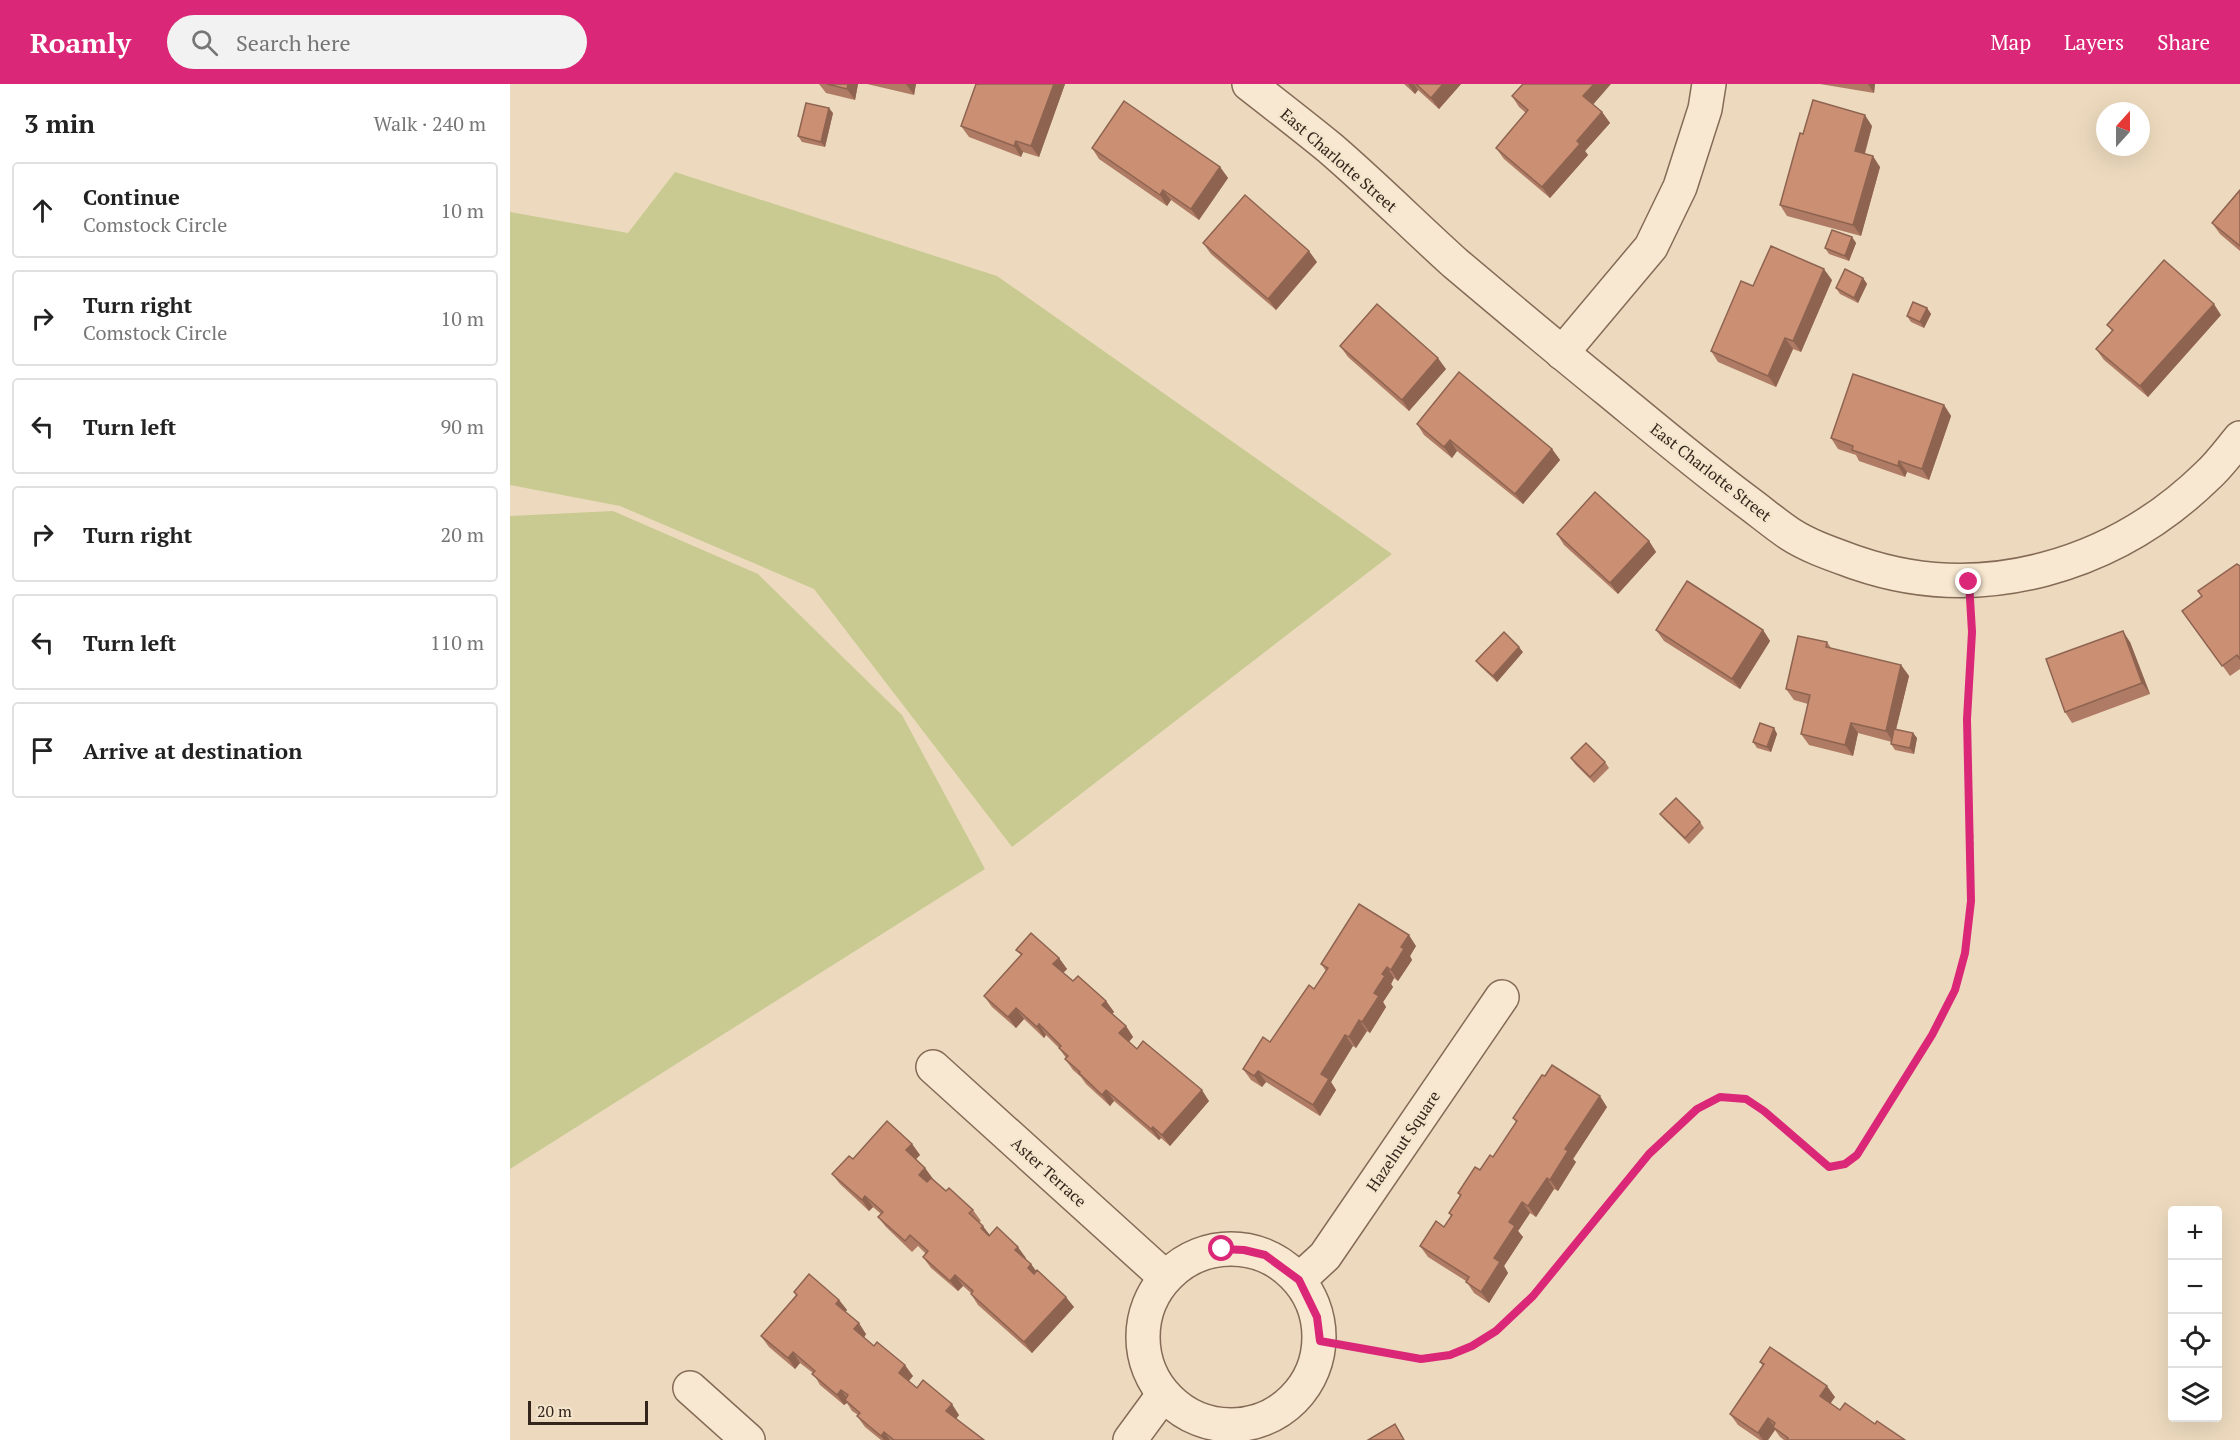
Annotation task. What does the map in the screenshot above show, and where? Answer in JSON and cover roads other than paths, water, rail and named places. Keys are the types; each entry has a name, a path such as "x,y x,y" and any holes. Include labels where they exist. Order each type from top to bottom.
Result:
{"street":[{"name":"East Charlotte Street","path":"1249,84 1331,149 1453,261 1562,353 1724,484 1791,535 1838,556 1880,571 1926,580 1969,582 2020,576 2054,567 2109,545 2150,522 2179,501 2209,474 2240,438"},
{"path":"1562,353 1651,247 1680,187 1705,109 1709,84"},
{"name":"Hazelnut Square","path":"1299,1280 1325,1256 1502,997"},
{"name":"Aster Terrace","path":"933,1067 1165,1277"},
{"path":"1222,1249 1244,1250 1265,1255 1299,1280 1317,1317 1320,1341 1316,1364 1305,1386 1291,1403 1271,1417 1248,1424 1224,1425 1202,1421 1180,1409 1164,1395 1152,1377 1144,1357 1142,1330 1148,1305 1165,1277 1186,1261 1207,1252 1222,1249"},
{"path":"690,1388 748,1440"},
{"path":"1130,1440 1164,1395"}]}
